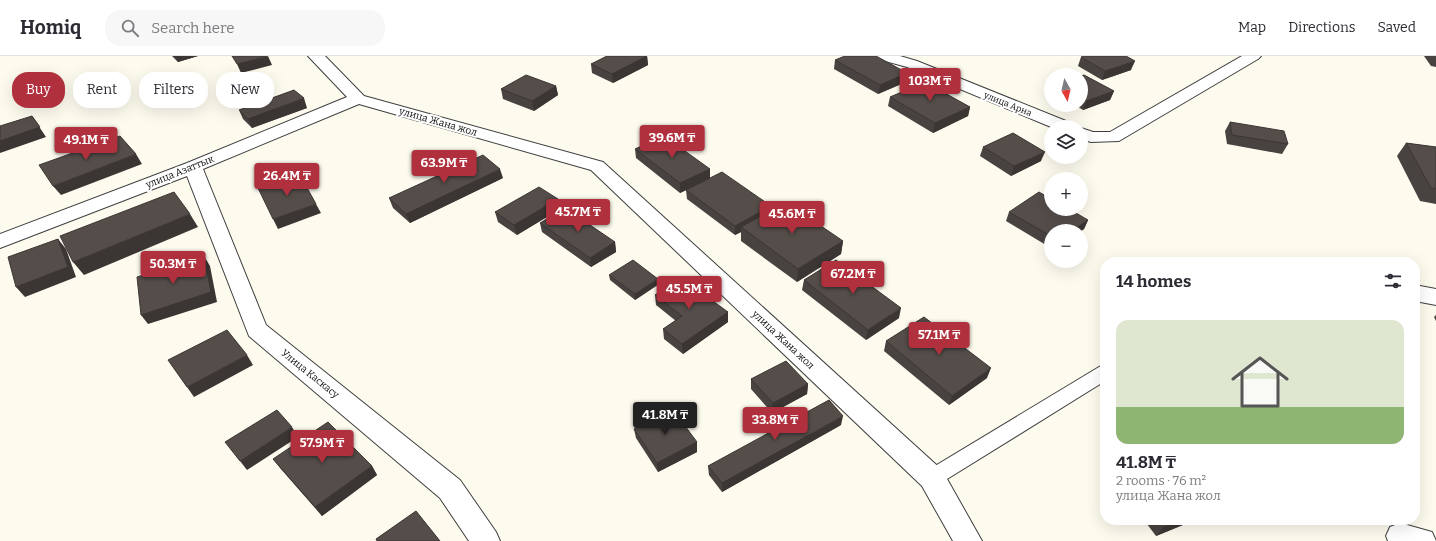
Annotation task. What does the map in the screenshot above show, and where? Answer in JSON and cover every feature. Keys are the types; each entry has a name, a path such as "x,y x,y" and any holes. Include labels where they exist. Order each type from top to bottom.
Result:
{"street":[{"path":"316,56 358,99"},
{"name":"улица Арна","path":"883,56 912,64 1048,120"},
{"path":"1088,136 1113,137 1253,56"},
{"name":"улица Азаттык","path":"0,241 193,167 358,99"},
{"name":"улица Жана жол","path":"358,99 597,166 932,478 968,541"},
{"name":"Улица Каскасу","path":"193,167 257,330 450,489 486,541"},
{"path":"1420,294 1436,297"}],"lane":[{"path":"932,478 1100,375"}],"building":[{"path":"232,56 267,56 237,64"},
{"path":"607,56 647,56 612,74 591,64"},
{"path":"845,56 876,56 907,73 880,85 835,60"},
{"path":"1126,56 1135,61 1105,71 1081,57"},
{"path":"526,75 556,86 532,101 501,89"},
{"path":"1088,77 1114,91 1088,101"},
{"path":"925,82 970,107 935,123 890,97"},
{"path":"294,90 304,98 248,119 239,110 244,108 274,108 274,97"},
{"path":"32,116 40,127 0,141 0,126"},
{"path":"1230,122 1284,131 1288,144 1232,135"},
{"path":"1013,133 1044,152 1014,166 983,147"},
{"path":"120,136 136,154 53,186 39,165"},
{"path":"664,136 710,169 680,183 635,149"},
{"path":"1406,143 1436,147 1436,189 1431,188"},
{"path":"483,155 500,169 406,214 389,198"},
{"path":"722,172 771,206 735,226 686,190"},
{"path":"300,175 316,204 273,219 258,188"},
{"path":"539,187 558,199 514,225 495,212"},
{"path":"174,192 190,214 73,262 60,236"},
{"path":"1039,192 1044,195 1044,216 1081,216 1088,220 1082,224 1044,224 1044,232 1009,212"},
{"path":"786,202 843,241 798,269 741,227"},
{"path":"565,208 615,242 590,258 540,223"},
{"path":"58,239 68,267 16,287 8,257"},
{"path":"204,256 211,292 141,315 137,277"},
{"path":"633,260 658,279 635,294 609,275"},
{"path":"836,260 901,308 868,330 804,280"},
{"path":"681,278 728,312 682,344 663,329 682,316 655,295"},
{"path":"924,317 991,368 952,396 886,341"},
{"path":"227,330 247,355 187,387 168,360"},
{"path":"786,361 808,384 773,403 751,379"},
{"path":"829,400 843,416 722,483 708,466"},
{"path":"277,410 292,427 240,461 225,442"},
{"path":"673,410 697,442 657,463 634,429"},
{"path":"328,422 372,466 315,507 273,459"},
{"path":"416,511 440,541 377,541 376,539"}]}
